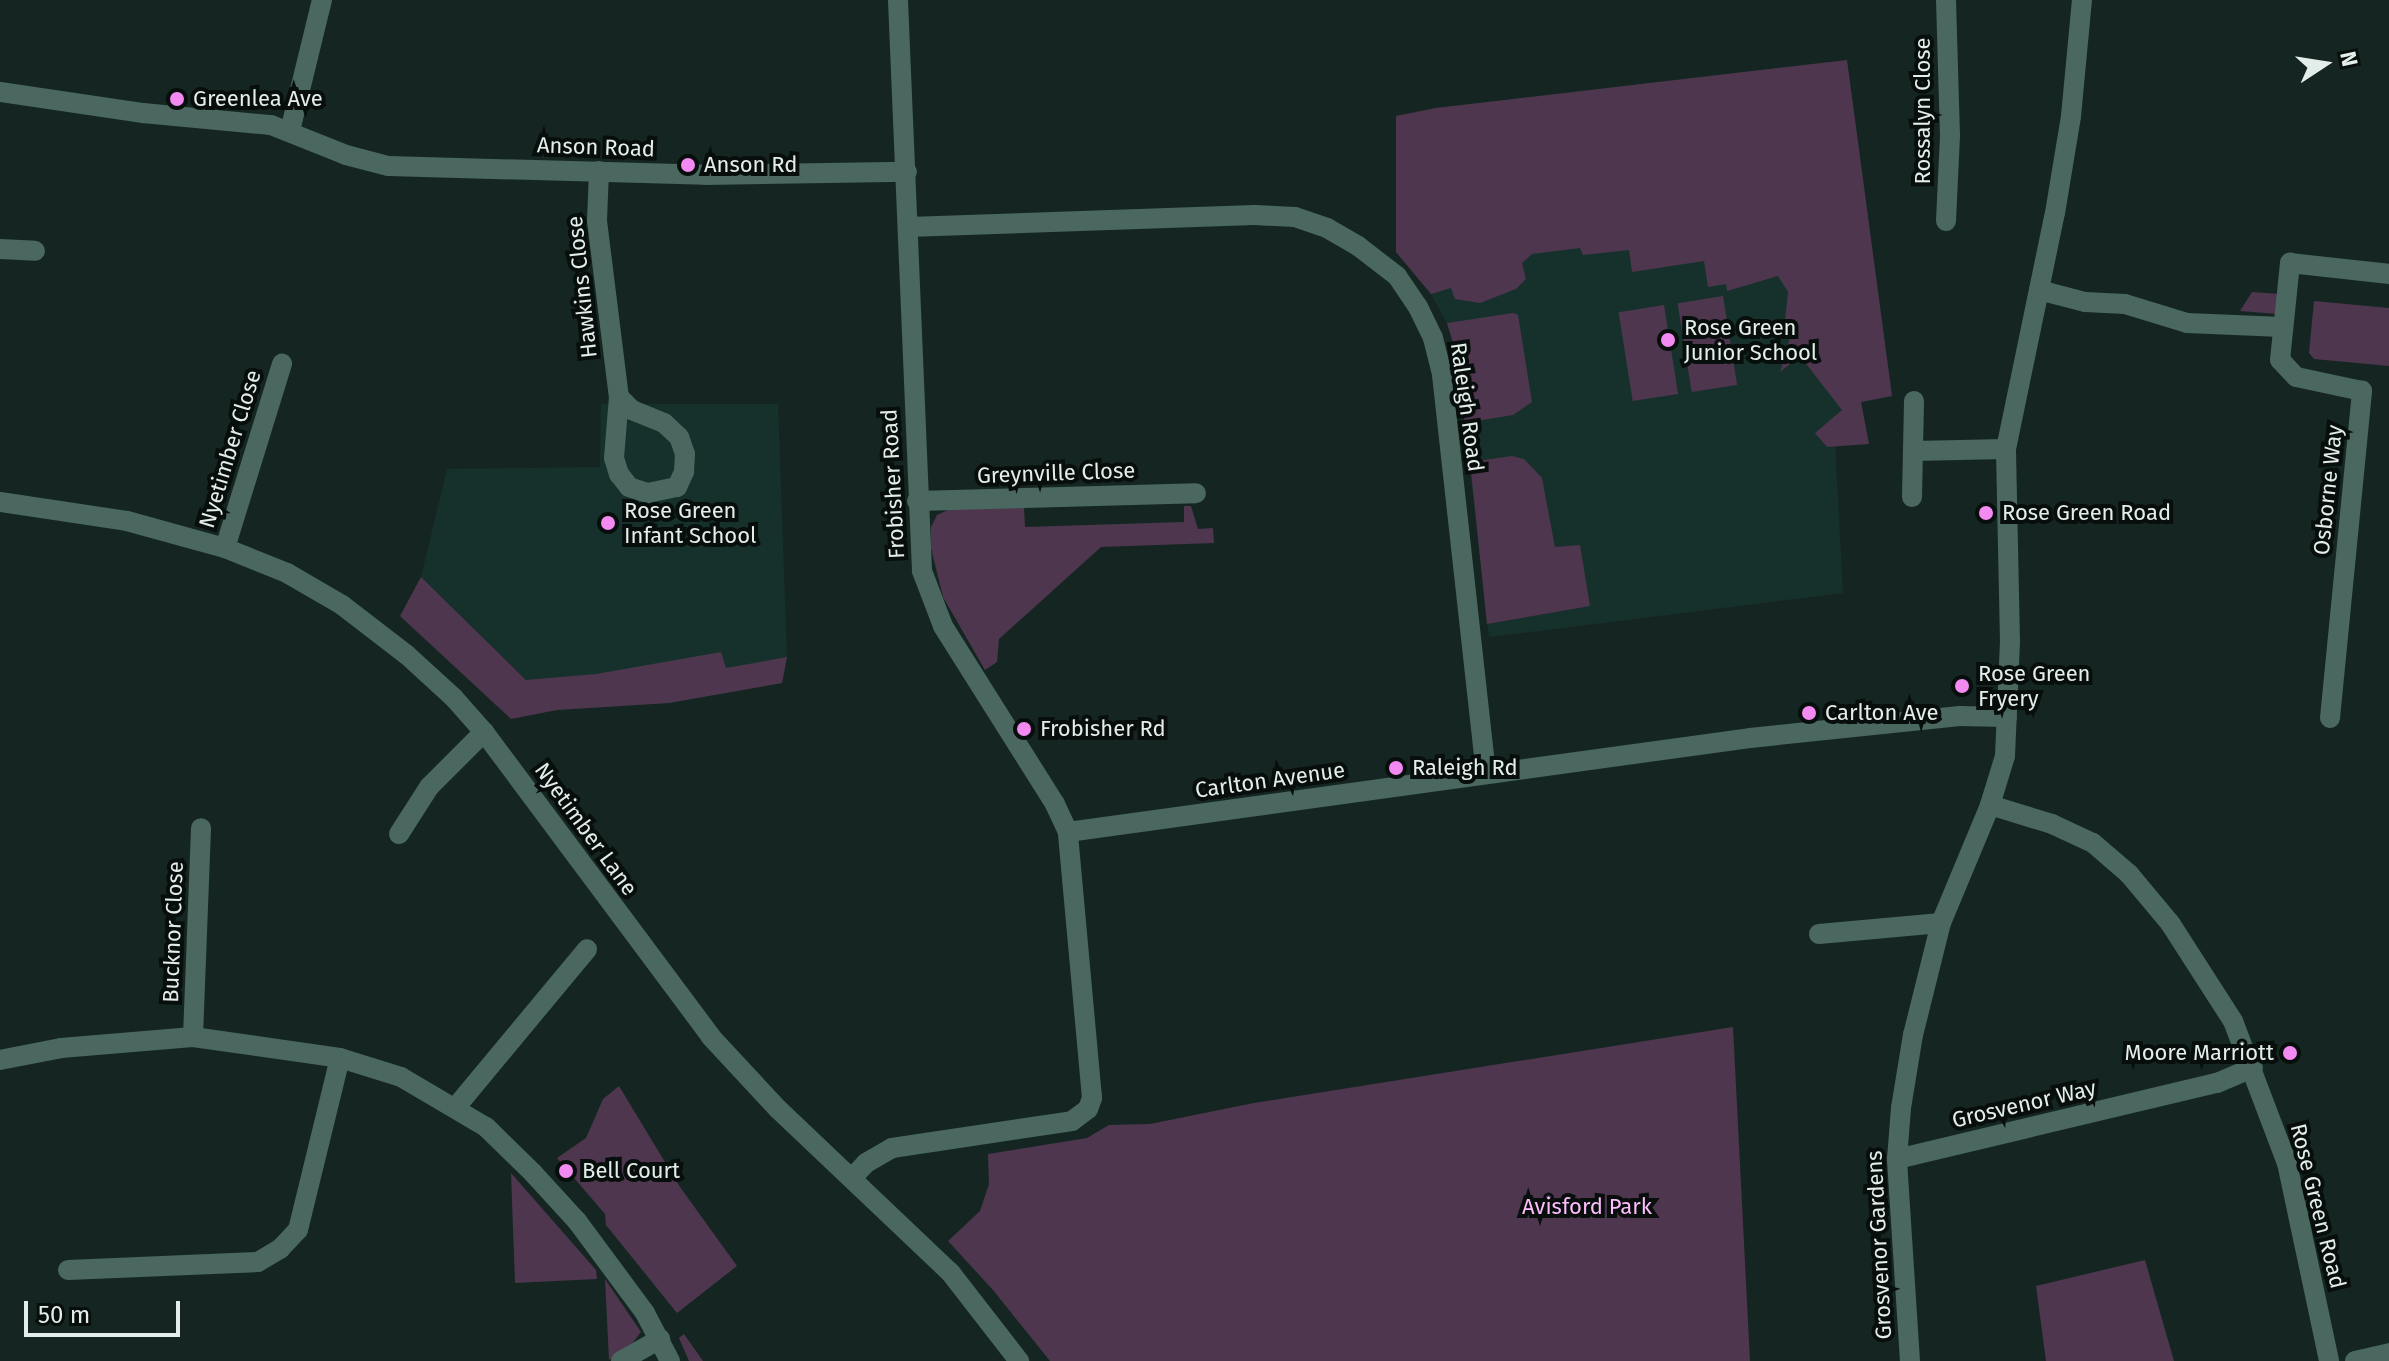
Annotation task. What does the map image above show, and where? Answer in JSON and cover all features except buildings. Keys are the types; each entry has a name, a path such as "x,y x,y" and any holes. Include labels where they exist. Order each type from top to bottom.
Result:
{"street":[{"path":"290,131 322,0"},
{"name":"Frobisher Road","path":"898,0 922,571 934,609 1055,804 1068,832"},
{"name":"Rossalyn Close","path":"1946,0 1950,135 1946,221"},
{"path":"1990,805 2005,756 2007,717 2010,642 2006,449 2071,116 2082,0"},
{"name":"Anson Road","path":"0,92 143,113 271,125 346,155 388,166 705,175 907,172"},
{"name":"Hawkins Close","path":"599,171 597,221 619,397 614,458 619,474 629,487 648,493 677,487 684,472 685,454 679,437 664,423 632,410 619,397"},
{"name":"Raleigh Road","path":"908,227 1254,215 1295,217 1327,228 1348,240 1397,276 1418,307 1433,338 1442,375 1486,771"},
{"path":"0,249 35,251"},
{"name":"Osborne Way","path":"2330,718 2362,391 2296,377 2280,360 2290,263 2389,274"},
{"path":"2039,290 2085,302 2125,304 2187,323 2282,327"},
{"name":"Nyetimber Close","path":"225,548 282,364"},
{"path":"1912,497 1914,401"},
{"path":"1913,451 2006,449"},
{"name":"Greynville Close","path":"917,501 1196,493"},
{"name":"Nyetimber Lane","path":"0,502 127,521 225,548 287,573 342,605 407,655 454,698 484,732 711,1037 778,1109 950,1272 1019,1361"},
{"name":"Carlton Avenue","path":"1068,832 1486,771 1765,736 1960,716 2007,717"},
{"path":"399,834 429,787 484,732"},
{"name":"Grosvenor Gardens","path":"1910,1361 1897,1159 1913,1035 1941,923 1990,805"},
{"name":"Rose Green Road","path":"1990,805 2052,824 2093,843 2129,874 2170,923 2233,1021 2287,1163 2329,1361"},
{"name":"Bucknor Close","path":"193,1037 201,828"},
{"path":"853,1177 866,1163 892,1148 1072,1121 1088,1109 1092,1098 1068,832"},
{"path":"1819,934 1941,923"},
{"path":"456,1107 587,949"},
{"path":"0,1060 61,1048 193,1037 340,1058 401,1077 486,1127 577,1221 660,1339 670,1361"},
{"path":"68,1270 258,1262 280,1249 298,1230 340,1058"},
{"name":"Grosvenor Way","path":"1897,1159 2217,1083 2253,1068"},
{"path":"621,1361 660,1339"},
{"path":"2355,1361 2389,1353"}],"shaded area":[{"name":"Rose Green Junior School","path":"1847,60 1892,396 1861,402 1869,444 1835,444 1843,593 1489,637 1457,356 1447,323 1431,294 1396,252 1396,116 1436,108"},
{"name":"Rose Green Infant School","path":"601,404 778,404 787,657 782,683 669,703 557,710 421,577 447,469 600,467"}],"green space":[{"path":"1847,60 1892,396 1861,402 1869,444 1827,447 1815,433 1842,410 1800,356 1780,372 1792,331 1785,321 1788,292 1778,276 1727,291 1726,284 1708,287 1704,261 1632,272 1629,250 1583,255 1580,248 1532,254 1522,263 1526,279 1516,289 1480,303 1455,299 1451,288 1431,294 1396,252 1396,116 1436,108"},
{"path":"2252,292 2280,294 2278,314 2240,311"},
{"path":"1723,296 1737,385 1692,392 1678,303"},
{"path":"2314,301 2389,308 2389,366 2314,359 2309,353"},
{"path":"1664,305 1678,394 1633,401 1619,312"},
{"path":"1513,313 1518,315 1532,402 1513,415 1465,423 1457,356 1447,323"},
{"path":"1512,456 1524,459 1542,478 1555,547 1580,545 1590,606 1487,624 1470,462"},
{"path":"1184,506 1191,506 1198,529 1213,528 1214,543 1101,547 999,639 997,662 985,670 943,597 931,548 931,527 937,515 950,509 1024,507 1025,527 1184,522"},
{"path":"421,577 526,680 596,674 721,652 726,668 787,657 782,683 669,703 557,710 511,719 400,616"},
{"name":"Avisford Park","path":"1733,1027 1750,1361 1050,1361 993,1290 948,1241 980,1211 989,1184 988,1154 1087,1138 1109,1125 1150,1124 1254,1103"},
{"path":"619,1086 680,1187 737,1266 677,1313 606,1225 605,1214 557,1158 586,1138 603,1099"},
{"path":"511,1173 596,1270 597,1279 515,1283"},
{"path":"2145,1260 2174,1361 2046,1361 2036,1286"},
{"path":"605,1279 641,1332 628,1349 609,1360"},
{"path":"684,1334 703,1361 689,1361 679,1338"}],"place":[{"name":"Greenlea Ave","path":"177,99"},
{"name":"Anson Rd","path":"688,165"},
{"name":"Rose Green Junior School","path":"1668,340"},
{"name":"Rose Green Road","path":"1986,513"},
{"name":"Rose Green Infant School","path":"608,523"},
{"name":"Rose Green Fryery","path":"1962,686"},
{"name":"Carlton Ave","path":"1809,713"},
{"name":"Frobisher Rd","path":"1024,729"},
{"name":"Raleigh Rd","path":"1396,768"},
{"name":"Moore Marriott","path":"2290,1053"},
{"name":"Bell Court","path":"566,1171"}]}
